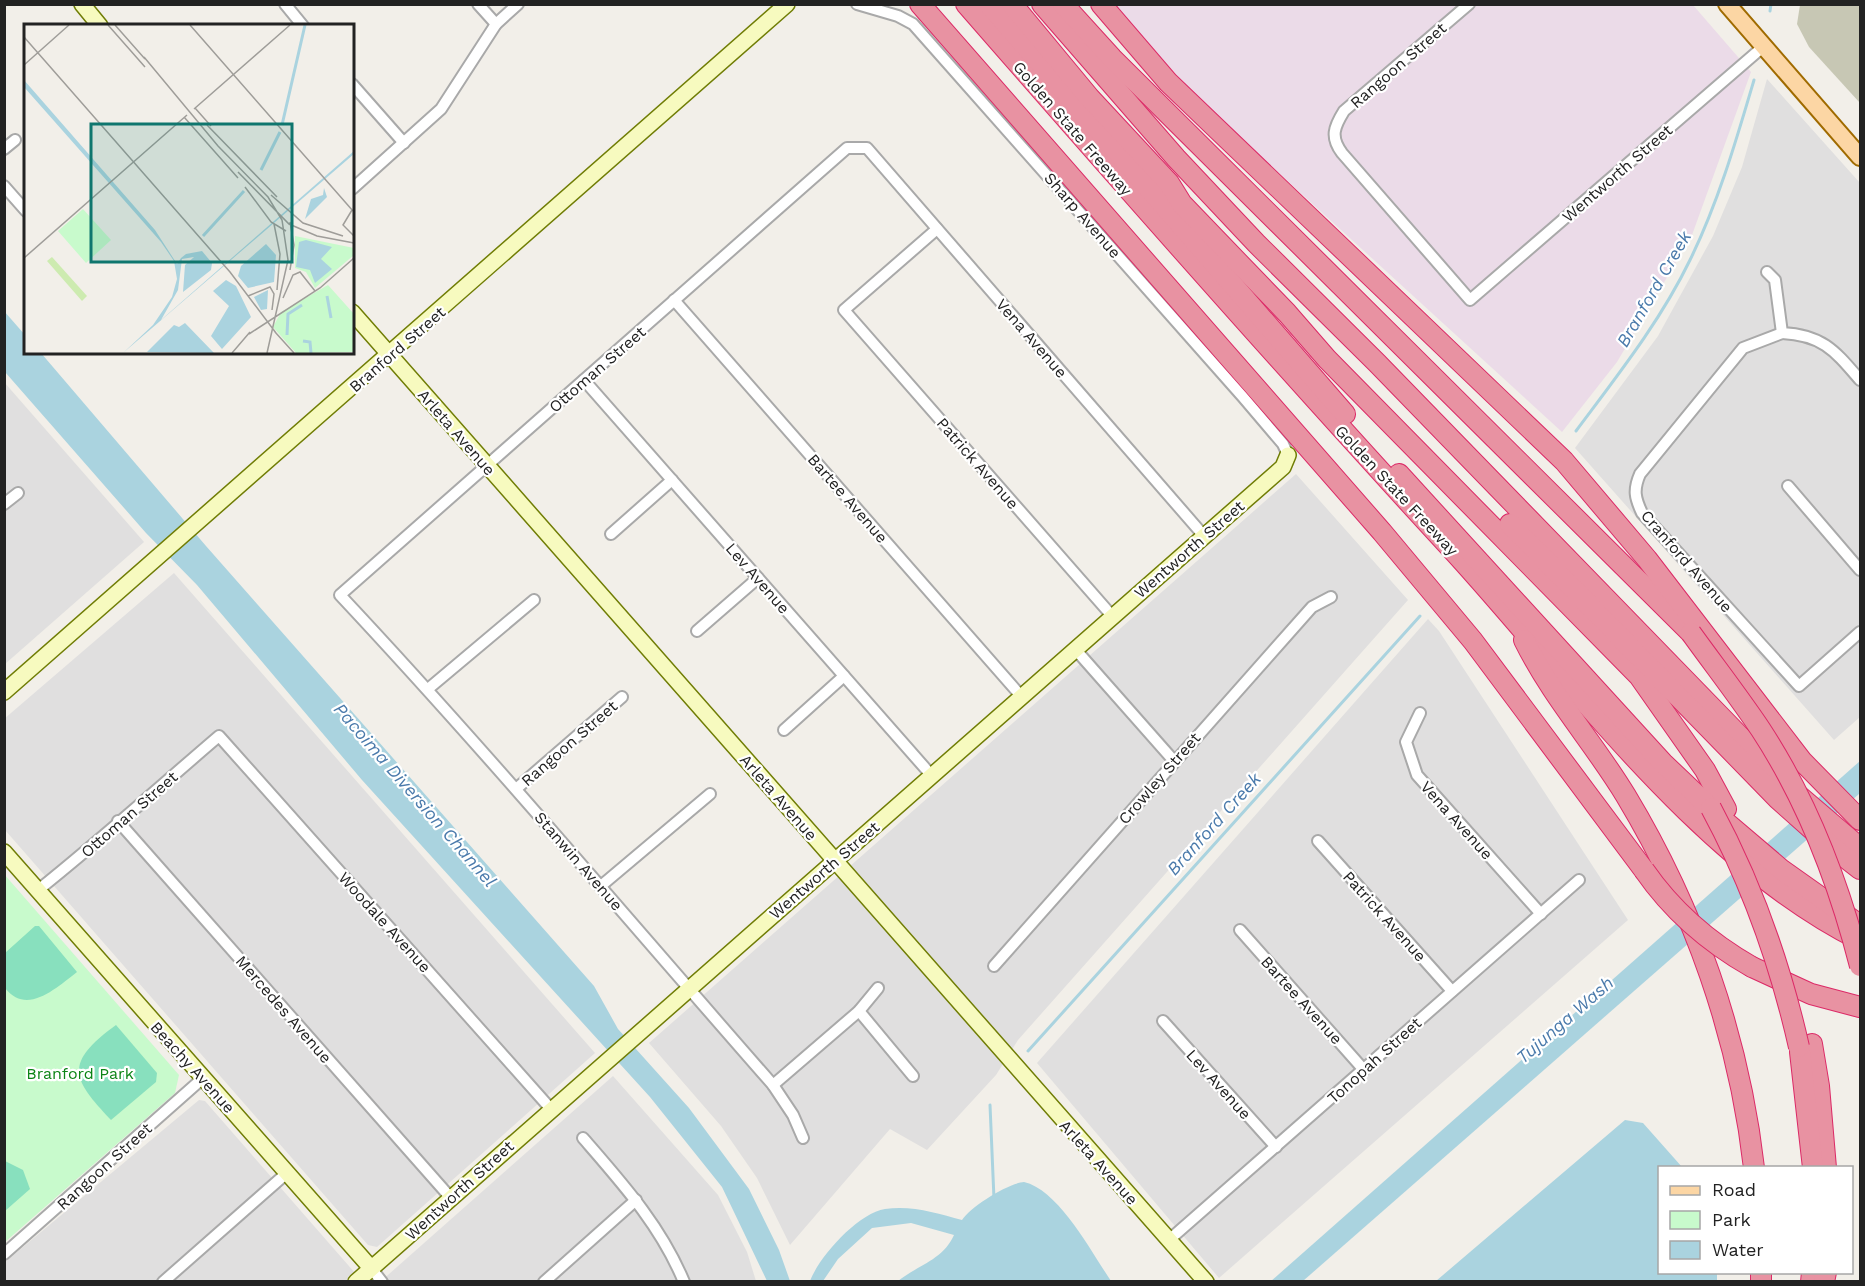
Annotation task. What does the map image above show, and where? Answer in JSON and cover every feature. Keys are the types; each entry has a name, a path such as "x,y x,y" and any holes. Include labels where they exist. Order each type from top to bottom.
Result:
{"highway":[{"path":"920,4 1382,532 1473,641 1663,896 1691,926 1710,941 1752,967 1811,994 1860,1007"},
{"name":"Golden State Freeway","path":"966,4 1210,284 1648,772 1746,850 1840,930 1860,940"},
{"path":"989,4 1312,377 1663,763 1721,818 1746,850"},
{"path":"1011,4 1089,97 1268,285 1784,793 1846,844 1860,869"},
{"path":"1042,4 1176,158 1256,243 1377,363 1784,793"},
{"path":"1063,4 1112,58 1691,633 1762,730 1786,772 1824,853 1850,927 1860,966"},
{"path":"1101,4 1168,82 1564,461 1647,558 1802,761 1860,820"},
{"path":"1169,183 1182,204 1287,313 1327,359 1639,676 1705,770 1719,808"},
{"path":"1234,288 1248,297 1320,368 1629,684 1719,808 1769,899 1788,951 1805,1045 1813,1166"},
{"path":"1515,622 1541,675 1626,796 1684,909 1699,944 1737,1066 1754,1166"},
{"path":"1776,876 1860,926"},
{"path":"1805,1045 1819,1086 1826,1166"}],"main road":[{"path":"82,4 98,24"},
{"name":"Branford Street","path":"4,692 787,4"},
{"path":"1727,4 1860,157"},
{"name":"Arleta Avenue","path":"354,314 1206,1281"},
{"name":"Wentworth Street","path":"356,1281 550,1108 1283,467 1288,455"},
{"name":"Beachy Avenue","path":"4,852 288,1172 370,1268"}],"street":[{"path":"285,4 301,24"},
{"path":"478,4 496,24"},
{"path":"354,187 441,109 496,24 518,4"},
{"name":"Sharp Avenue","path":"857,4 898,16 913,24 1243,397 1283,444 1288,455"},
{"name":"Rangoon Street","path":"1468,4 1344,111 1334,130 1334,139 1342,153 1470,300"},
{"name":"Wentworth Street","path":"1470,300 1764,46"},
{"path":"354,86 404,143"},
{"path":"4,149 15,140"},
{"name":"Vena Avenue","path":"856,147 867,148 1204,536"},
{"name":"Ottoman Street","path":"340,595 847,148 856,147"},
{"path":"4,186 24,209"},
{"name":"Patrick Avenue","path":"937,229 844,310 1113,616"},
{"path":"1767,272 1774,280 1782,333 1800,334 1833,348 1860,380"},
{"name":"Bartee Avenue","path":"674,300 1021,696"},
{"name":"Cranford Avenue","path":"1782,333 1755,341 1743,348 1640,474 1635,486 1635,500 1642,513 1799,686 1860,632"},
{"name":"Lev Avenue","path":"584,380 932,776"},
{"path":"611,534 672,480"},
{"path":"1788,486 1860,570"},
{"path":"4,504 18,493"},
{"path":"697,630 758,578"},
{"name":"Stanwin Avenue","path":"340,595 428,689 602,885 772,1085 793,1114 803,1138"},
{"name":"Crowley Street","path":"994,966 1312,607 1331,597"},
{"path":"428,689 534,600"},
{"path":"1076,650 1174,761"},
{"path":"784,730 844,676"},
{"name":"Rangoon Street","path":"516,789 622,697"},
{"name":"Vena Avenue","path":"1420,713 1406,742 1417,775 1541,914"},
{"name":"Ottoman Street","path":"37,891 97,843 118,821 219,736"},
{"name":"Woodale Avenue","path":"219,736 550,1108"},
{"path":"602,885 710,794"},
{"name":"Mercedes Avenue","path":"118,821 450,1197"},
{"name":"Patrick Avenue","path":"1318,841 1452,991"},
{"name":"Tonopah Street","path":"1169,1240 1579,880"},
{"name":"Bartee Avenue","path":"1240,930 1364,1070"},
{"path":"772,1085 859,1011 878,988"},
{"path":"859,1011 914,1076"},
{"name":"Lev Avenue","path":"1163,1021 1276,1147"},
{"name":"Rangoon Street","path":"4,1254 203,1078"},
{"path":"583,1138 636,1200 672,1253 684,1281"},
{"path":"163,1281 288,1172"},
{"path":"544,1281 636,1200"},
{"name":"Beachy Avenue","path":"370,1268 382,1281"}],"shaded area":[{"path":"1114,5 1693,5 1751,72 1692,235 1617,362 1562,432 1201,102"},
{"path":"1800,5 1860,5 1860,103 1809,47 1797,24"},
{"path":"1767,79 1860,183 1860,717 1834,740 1575,448 1658,336 1713,236 1742,167"},
{"path":"4,382 144,542 5,664 4,664"},
{"path":"1296,474 1408,600 1018,1040 996,1075 927,1150 890,1129 790,1245 757,1178 721,1126 649,1043"},
{"path":"174,573 595,1053 377,1247 368,1245 5,830 4,719"},
{"path":"1428,619 1439,631 1628,920 1219,1278 1037,1063"},
{"path":"613,1076 718,1195 747,1252 756,1281 380,1282"},
{"path":"199,1100 205,1101 362,1281 5,1282 5,1262"}],"green space":[{"name":"Branford Park","path":"4,874 179,1075 175,1093 5,1242"},
{"path":"35,926 39,926 77,972 51,991 32,999 23,1000 5,988 5,953"},
{"path":"116,1025 157,1073 156,1082 111,1120 88,1093 81,1082 79,1071 81,1061 88,1050"},
{"path":"5,1161 23,1170 30,1189 5,1211"}],"water":[{"name":"Pacoima Diversion Channel","path":"4,311 24,334 24,354 42,354 206,546 594,986 618,1029 689,1108 749,1189 779,1250 790,1281 767,1281 722,1187 650,1097 362,780 197,585 146,533 5,372"},
{"path":"1860,761 1859,794 1303,1281 1270,1282"},
{"path":"1625,1120 1643,1123 1681,1166 1658,1166 1658,1274 1717,1274 1717,1281 1436,1281"},
{"path":"1024,1182 1037,1187 1062,1209 1111,1281 898,1281 937,1256 954,1235 911,1223 872,1228 838,1259 823,1281 810,1281 822,1260 841,1238 852,1227 874,1212 895,1208 914,1209 962,1220 973,1208 991,1196 1009,1186"}],"waterway":[{"name":"Branford Creek","path":"1770,11 1771,4"},
{"name":"Branford Creek","path":"1576,431 1652,327 1690,260 1718,194 1754,80"},
{"name":"Branford Creek","path":"1028,1051 1420,616"},
{"name":"Branford Creek","path":"990,1105 994,1199"}],"water label":[{"name":"Tujunga Wash","path":"1565,1020"}]}
